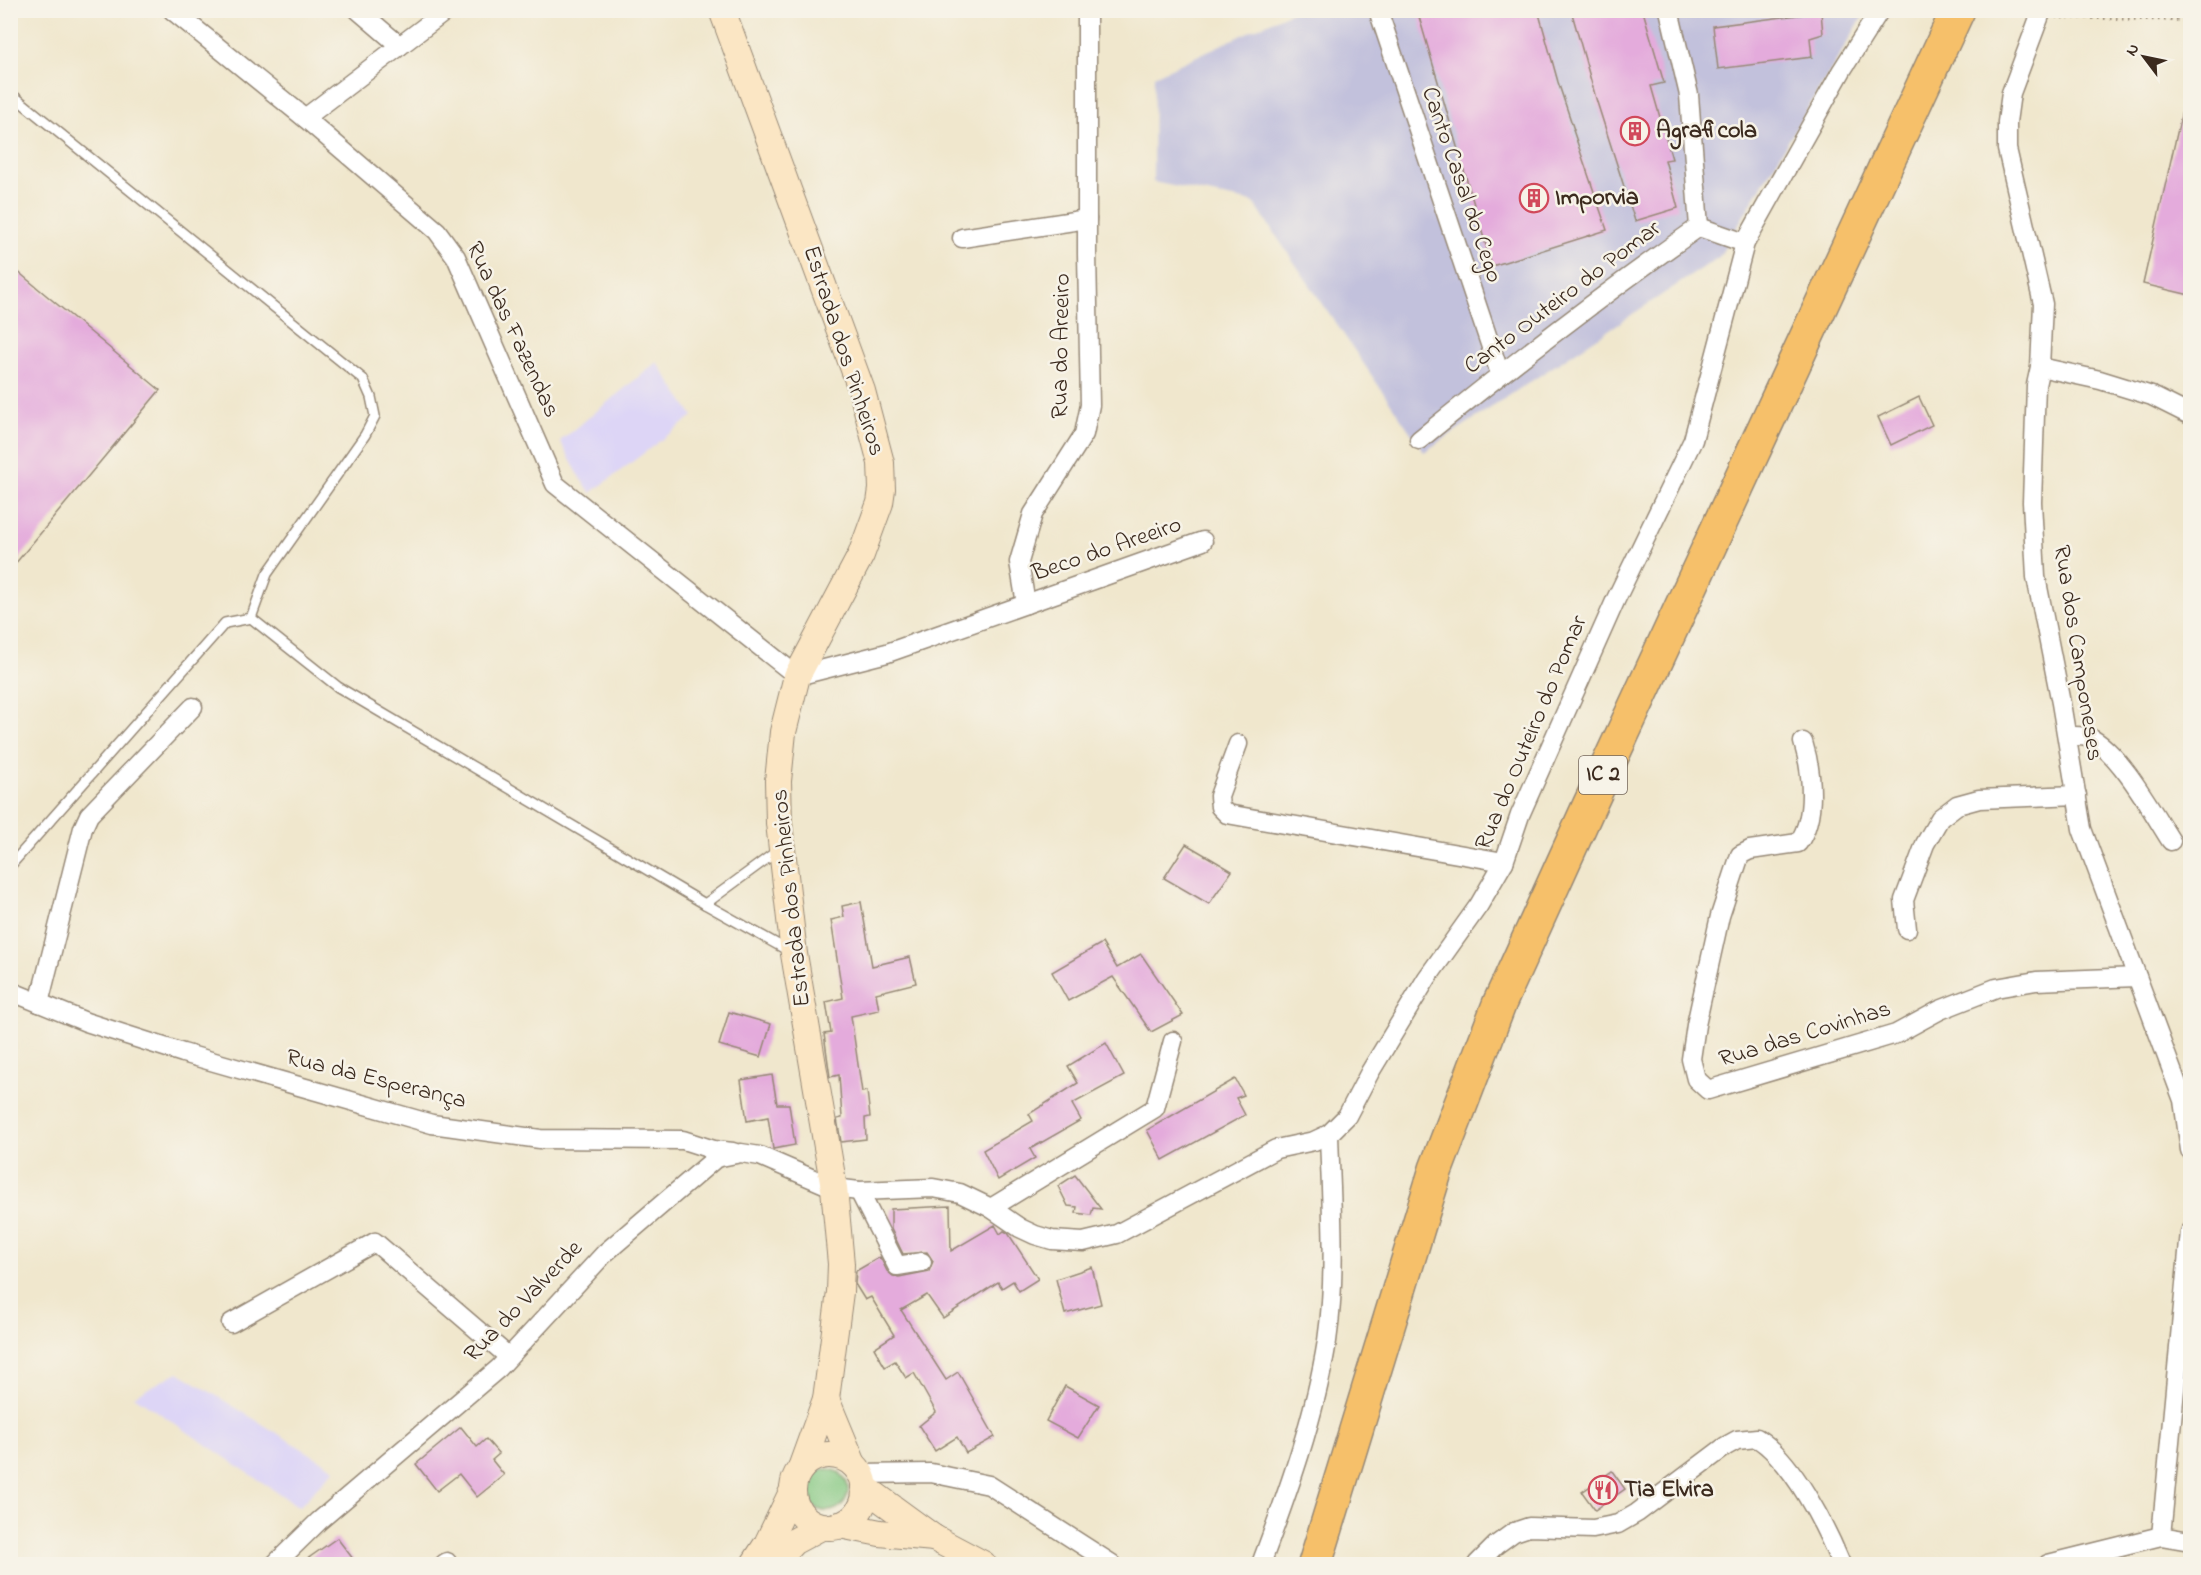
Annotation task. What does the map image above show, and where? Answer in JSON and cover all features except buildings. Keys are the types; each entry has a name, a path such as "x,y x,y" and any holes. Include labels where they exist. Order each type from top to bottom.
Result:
{"highway":[{"name":"IC 2","path":"1296,1564 1425,1139 1483,992 1934,10"},
{"name":"IC 2","path":"1315,1564 1436,1169 1500,1002 1958,10"}],"main road":[{"name":"Estrada dos Pinheiros","path":"722,10 862,391 881,463 882,489 876,518 869,536 822,632 797,676 787,709 780,760 778,791 781,847 794,954 846,1189 840,1292 826,1399 797,1479 767,1544 754,1564"},
{"path":"773,1564 793,1542 851,1519 859,1510 864,1499 859,1475 826,1399"},
{"path":"934,1538 832,1526 805,1517 794,1500 797,1479 810,1461 820,1456 832,1455 843,1458 859,1475 934,1538 983,1564"}],"street":[{"name":"Rua das Fazendas","path":"172,10 305,118 437,231 456,257 555,484 797,676"},
{"path":"358,10 400,46"},
{"path":"305,118 447,10"},
{"name":"Rua do Areeiro","path":"1026,604 1019,562 1033,514 1084,434 1090,405 1087,10"},
{"name":"Canto Casal do Cego","path":"1378,10 1500,374"},
{"path":"1669,10 1689,95 1700,227"},
{"name":"Rua do Outeiro do Pomar","path":"846,1189 933,1188 960,1193 1035,1235 1052,1240 1083,1242 1117,1234 1276,1149 1329,1134 1347,1116 1370,1072 1427,978 1479,905 1504,862 1520,815 1616,599 1693,440 1745,243 1842,70 1880,10"},
{"name":"Rua dos Camponeses","path":"2041,13 2011,93 2007,122 2007,149 2043,304 2032,502 2036,578 2067,736 2082,829 2183,1100 2190,1150"},
{"path":"962,238 1087,219"},
{"name":"Canto Outeiro do Pomar","path":"1419,440 1500,374 1700,227 1745,243"},
{"path":"2040,367 2100,380 2152,396 2190,416"},
{"name":"Beco do Areeiro","path":"1026,604 1203,541"},
{"path":"797,676 887,653 1026,604"},
{"path":"39,1003 83,828 89,815 193,707"},
{"path":"2067,736 2087,736 2104,746 2122,768 2172,841"},
{"name":"Rua das Covinhas","path":"1803,742 1809,761 1811,788 1805,832 1798,843 1750,850 1740,855 1720,916 1696,1025 1691,1059 1696,1079 1708,1090 1896,1034 1940,1010 1996,988 2036,981 2137,977"},
{"path":"1238,744 1219,796 1220,807 1227,814 1504,862"},
{"path":"1907,929 1904,900 1925,844 1940,818 1957,805 1979,800 2077,795"},
{"name":"Rua da Esperança","path":"10,991 86,1022 183,1053 432,1124 540,1139 682,1140 714,1150 741,1153"},
{"path":"999,1214 1155,1108 1173,1041"},
{"path":"1261,1564 1310,1420 1327,1340 1333,1269 1329,1134"},
{"name":"Rua do Valverde","path":"275,1564 320,1521 499,1368 605,1253 716,1158 741,1153 760,1156 846,1189"},
{"path":"846,1189 897,1266 922,1262"},
{"path":"2161,1536 2190,1232"},
{"path":"231,1323 375,1242 508,1357"},
{"path":"1477,1564 1496,1545 1514,1532 1529,1527 1593,1529 1618,1524 1637,1513 1726,1446 1737,1440 1756,1438 1776,1453 1785,1464 1819,1516 1841,1564"},
{"path":"859,1475 931,1473 989,1485 1112,1564"},
{"path":"2048,1564 2161,1536 2190,1542"}],"lane":[{"path":"10,93 363,379 371,397 375,416 365,435 267,574 251,618"},
{"path":"10,866 225,623 251,618 338,687 705,904 794,954"},
{"path":"705,904 781,847"}],"path":[{"path":"2041,13 2190,20"}],"shaded area":[{"path":"1294,11 1866,11 1719,257 1424,452 1253,202 1153,182 1154,76"},
{"path":"657,362 693,416 591,493 560,441"},
{"path":"178,1372 335,1469 299,1507 134,1396"}],"green space":[{"path":"827,1469 842,1475 848,1490 842,1505 827,1511 812,1505 806,1490 812,1475"}],"place":[{"name":"Agraficola","path":"1635,131"},
{"name":"Imporvia","path":"1534,198"},
{"name":"Tia Elvira","path":"1603,1490"}]}
